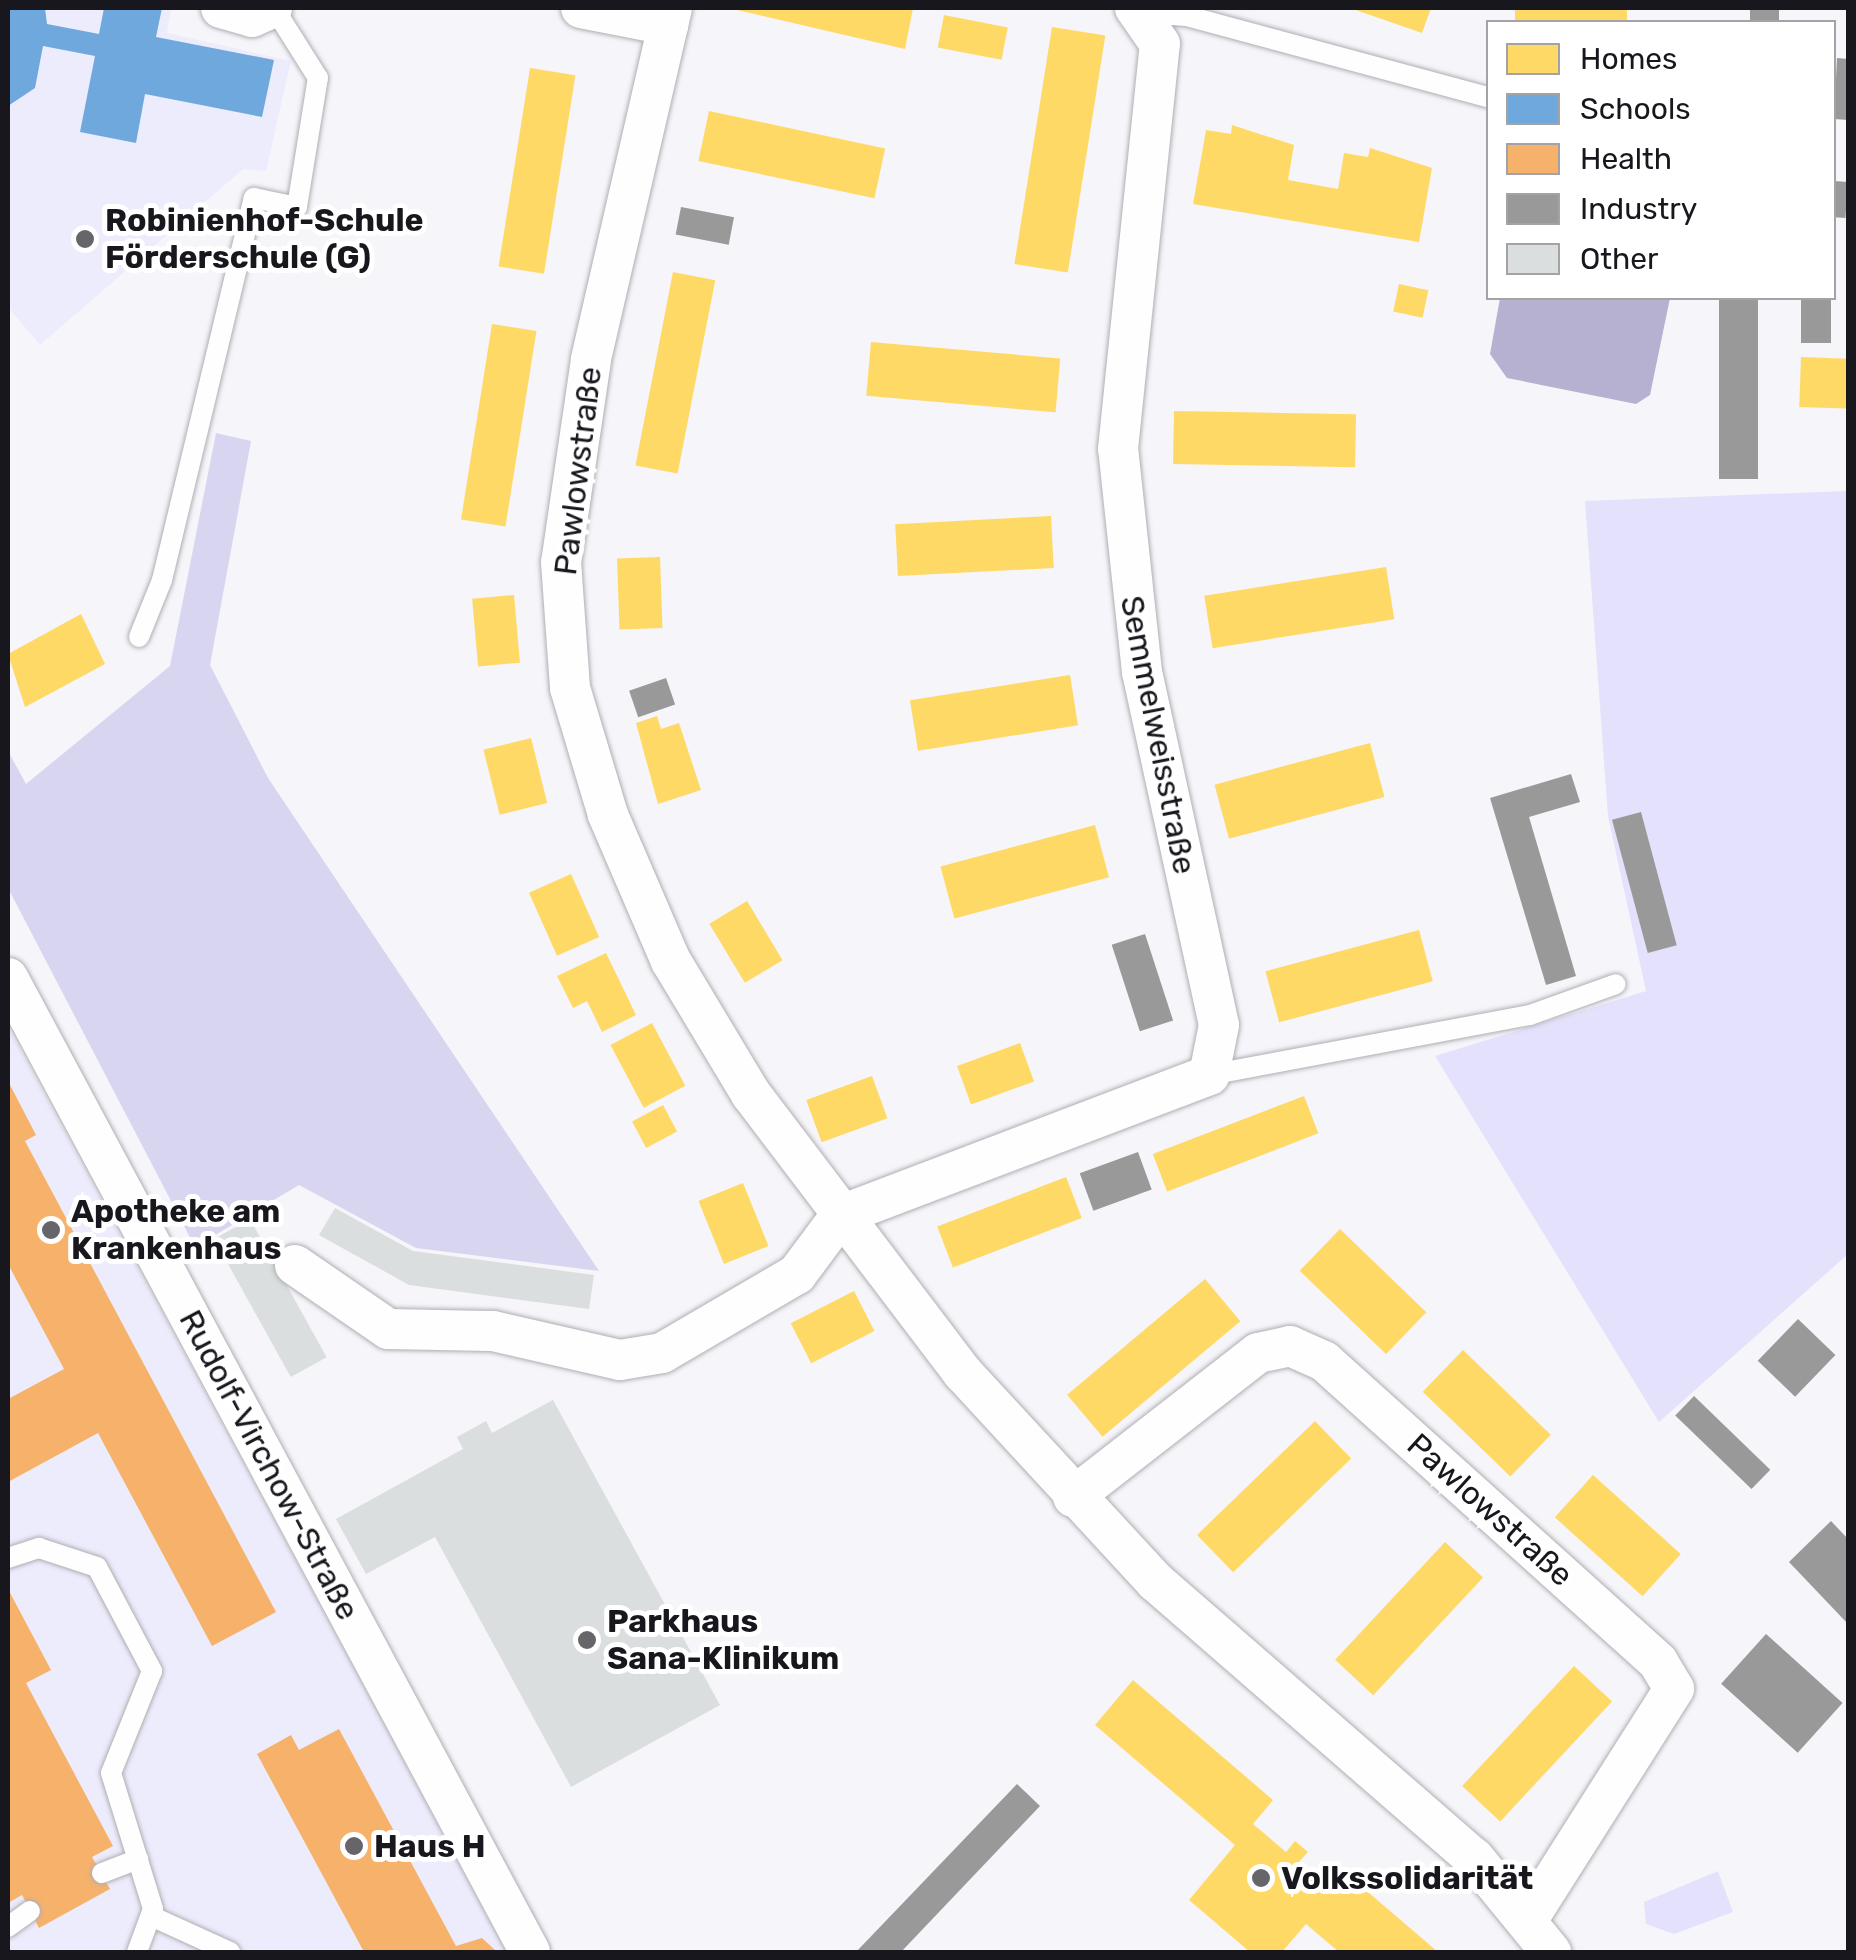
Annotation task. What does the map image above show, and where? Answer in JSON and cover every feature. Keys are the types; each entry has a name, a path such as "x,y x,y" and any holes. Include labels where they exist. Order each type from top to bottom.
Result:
{"street":[{"path":"221,8 240,17 273,8"},
{"name":"Pawlowstraße","path":"582,8 670,16 574,471 561,562 570,688 608,815 671,962 751,1094 841,1215 1072,1496 1530,1916 1552,1952"},
{"name":"Semmelweisstraße","path":"1146,21 1118,448 1142,672 1219,1025 1208,1075"},
{"name":"Rudolf-Virchow-Straße","path":"8,978 530,1952"},
{"path":"295,1266 388,1329 493,1331 620,1360 662,1352 797,1274 841,1215 1208,1075"},
{"name":"Pawlowstraße","path":"1072,1496 1258,1353 1290,1346 1324,1361 1658,1662 1674,1689 1530,1916"}],"lane":[{"path":"139,637 162,580 254,198 297,207 318,78 273,8"},
{"path":"1146,21 1187,16 1486,96"},
{"path":"1208,1075 1455,1032 1616,984"},
{"path":"8,1558 40,1548 97,1568 140,1638 152,1671 111,1773 152,1916 137,1952"},
{"path":"102,1874 138,1859"},
{"path":"8,1927 30,1911"},
{"path":"152,1916 230,1952"}],"shaded area":[{"name":"Robinienhof-Schule Förderschule (G)","path":"8,8 171,8 167,33 291,61 266,171 243,169 40,345 8,307"},
{"path":"1500,300 1670,300 1650,395 1636,404 1507,378 1490,354"},
{"path":"216,433 251,441 210,665 268,778 599,1271 416,1248 299,1185 195,1247 8,888 8,751 26,784 170,666"},
{"path":"1848,491 1848,1254 1659,1422 1435,1056 1646,991 1608,816 1585,501"},
{"path":"8,1027 349,1659 506,1952 8,1952"},
{"path":"1718,1871 1733,1912 1674,1934 1646,1924 1644,1902"}],"building: Homes":[{"path":"729,8 913,8 905,49"},
{"path":"1350,8 1431,8 1422,33"},
{"path":"1515,8 1627,8 1627,20 1515,20"},
{"path":"944,15 1008,27 1002,60 938,47"},
{"path":"1052,27 1105,35 1068,272 1014,264"},
{"path":"530,68 575,75 544,274 499,267"},
{"path":"709,111 885,148 874,198 698,161"},
{"path":"1232,125 1294,145 1288,180 1338,189 1344,153 1368,157 1370,148 1432,168 1419,242 1193,204 1206,130 1231,134"},
{"path":"673,272 715,280 678,474 635,465"},
{"path":"1399,284 1428,290 1423,318 1393,311"},
{"path":"492,324 536,331 505,527 461,520"},
{"path":"871,342 1060,359 1056,412 866,396"},
{"path":"1801,357 1848,359 1846,409 1799,407"},
{"path":"1174,411 1356,414 1355,467 1173,464"},
{"path":"1051,516 1054,568 898,576 895,524"},
{"path":"660,557 662,628 620,629 617,559"},
{"path":"1386,567 1394,619 1213,648 1204,596"},
{"path":"514,595 520,663 478,666 472,599"},
{"path":"81,614 105,664 25,707 8,654"},
{"path":"1070,675 1078,725 918,751 910,700"},
{"path":"657,716 661,729 679,723 701,790 658,804 636,723"},
{"path":"531,738 547,803 500,815 483,750"},
{"path":"1370,743 1384,797 1229,839 1214,785"},
{"path":"1095,825 1109,877 954,919 940,866"},
{"path":"571,874 599,937 557,956 529,893"},
{"path":"747,901 783,960 745,983 709,924"},
{"path":"1419,930 1433,981 1279,1022 1265,971"},
{"path":"606,953 636,1015 602,1032 587,1001 573,1008 557,976"},
{"path":"652,1023 685,1086 644,1108 611,1045"},
{"path":"1020,1043 1034,1082 971,1104 957,1066"},
{"path":"872,1076 887,1118 822,1142 806,1100"},
{"path":"1304,1096 1318,1133 1167,1191 1153,1154"},
{"path":"663,1105 677,1131 646,1148 632,1121"},
{"path":"1066,1177 1082,1218 953,1268 937,1226"},
{"path":"743,1183 768,1246 724,1264 698,1201"},
{"path":"1340,1229 1426,1312 1386,1354 1300,1271"},
{"path":"1205,1279 1240,1321 1102,1437 1067,1395"},
{"path":"854,1291 874,1331 811,1363 791,1323"},
{"path":"1463,1350 1551,1435 1510,1476 1423,1392"},
{"path":"1315,1421 1351,1458 1233,1572 1197,1535"},
{"path":"1593,1475 1681,1554 1643,1596 1555,1517"},
{"path":"1445,1542 1483,1577 1373,1695 1335,1660"},
{"path":"1574,1666 1612,1701 1500,1821 1462,1786"},
{"path":"1133,1680 1273,1800 1253,1824 1286,1852 1295,1841 1308,1852 1298,1863 1333,1893 1348,1875 1438,1952 1339,1952 1306,1924 1282,1952 1250,1952 1189,1900 1235,1845 1095,1725"}],"building: Schools":[{"name":"Robinienhof-Schule Förderschule (G)","path":"8,8 45,8 47,24 99,34 104,8 162,8 156,37 274,60 262,117 145,94 136,143 80,132 95,56 43,46 35,88 8,106"}],"building: Health":[{"path":"8,1081 36,1135 25,1141 276,1612 212,1646 98,1433 8,1482 8,1399 64,1369 8,1264"},
{"path":"8,1589 51,1670 26,1683 113,1846 92,1857 110,1889 39,1928 22,1895 8,1903"},
{"name":"Haus H","path":"339,1729 456,1946 482,1938 497,1952 364,1952 257,1754 291,1735 299,1750"}],"building: Industry":[{"path":"1750,8 1779,8 1779,20 1750,20"},
{"path":"1837,58 1848,59 1848,120 1836,119"},
{"path":"1836,181 1848,182 1845,218 1836,217"},
{"path":"681,207 734,217 729,245 676,234"},
{"path":"1719,300 1758,300 1758,479 1719,479"},
{"path":"1801,300 1831,300 1831,343 1801,343"},
{"path":"666,678 675,704 638,717 629,691"},
{"path":"1571,774 1580,802 1529,817 1576,976 1546,985 1490,798"},
{"path":"1641,812 1677,945 1648,953 1612,820"},
{"path":"1145,934 1173,1021 1140,1031 1112,945"},
{"path":"1138,1152 1152,1190 1093,1211 1080,1173"},
{"path":"1798,1319 1835,1355 1795,1397 1758,1361"},
{"path":"1694,1396 1770,1470 1751,1489 1675,1415"},
{"path":"1831,1521 1848,1539 1848,1624 1789,1562"},
{"path":"1766,1634 1843,1703 1798,1753 1721,1684"},
{"path":"1017,1784 1040,1806 901,1952 856,1952"}],"building: Other":[{"path":"335,1208 413,1251 594,1275 589,1309 409,1285 319,1235"},
{"path":"250,1219 327,1357 291,1377 214,1239"},
{"name":"Parkhaus Sana-Klinikum","path":"553,1400 720,1705 571,1787 435,1537 366,1574 336,1519 463,1449 457,1437 486,1421 492,1433"}],"place":[{"name":"Robinienhof-Schule Förderschule (G)","path":"85,239"},
{"name":"Apotheke am Krankenhaus","path":"51,1230"},
{"name":"Parkhaus Sana-Klinikum","path":"587,1640"},
{"name":"Haus H","path":"354,1846"},
{"name":"Volkssolidarität","path":"1261,1878"}]}
